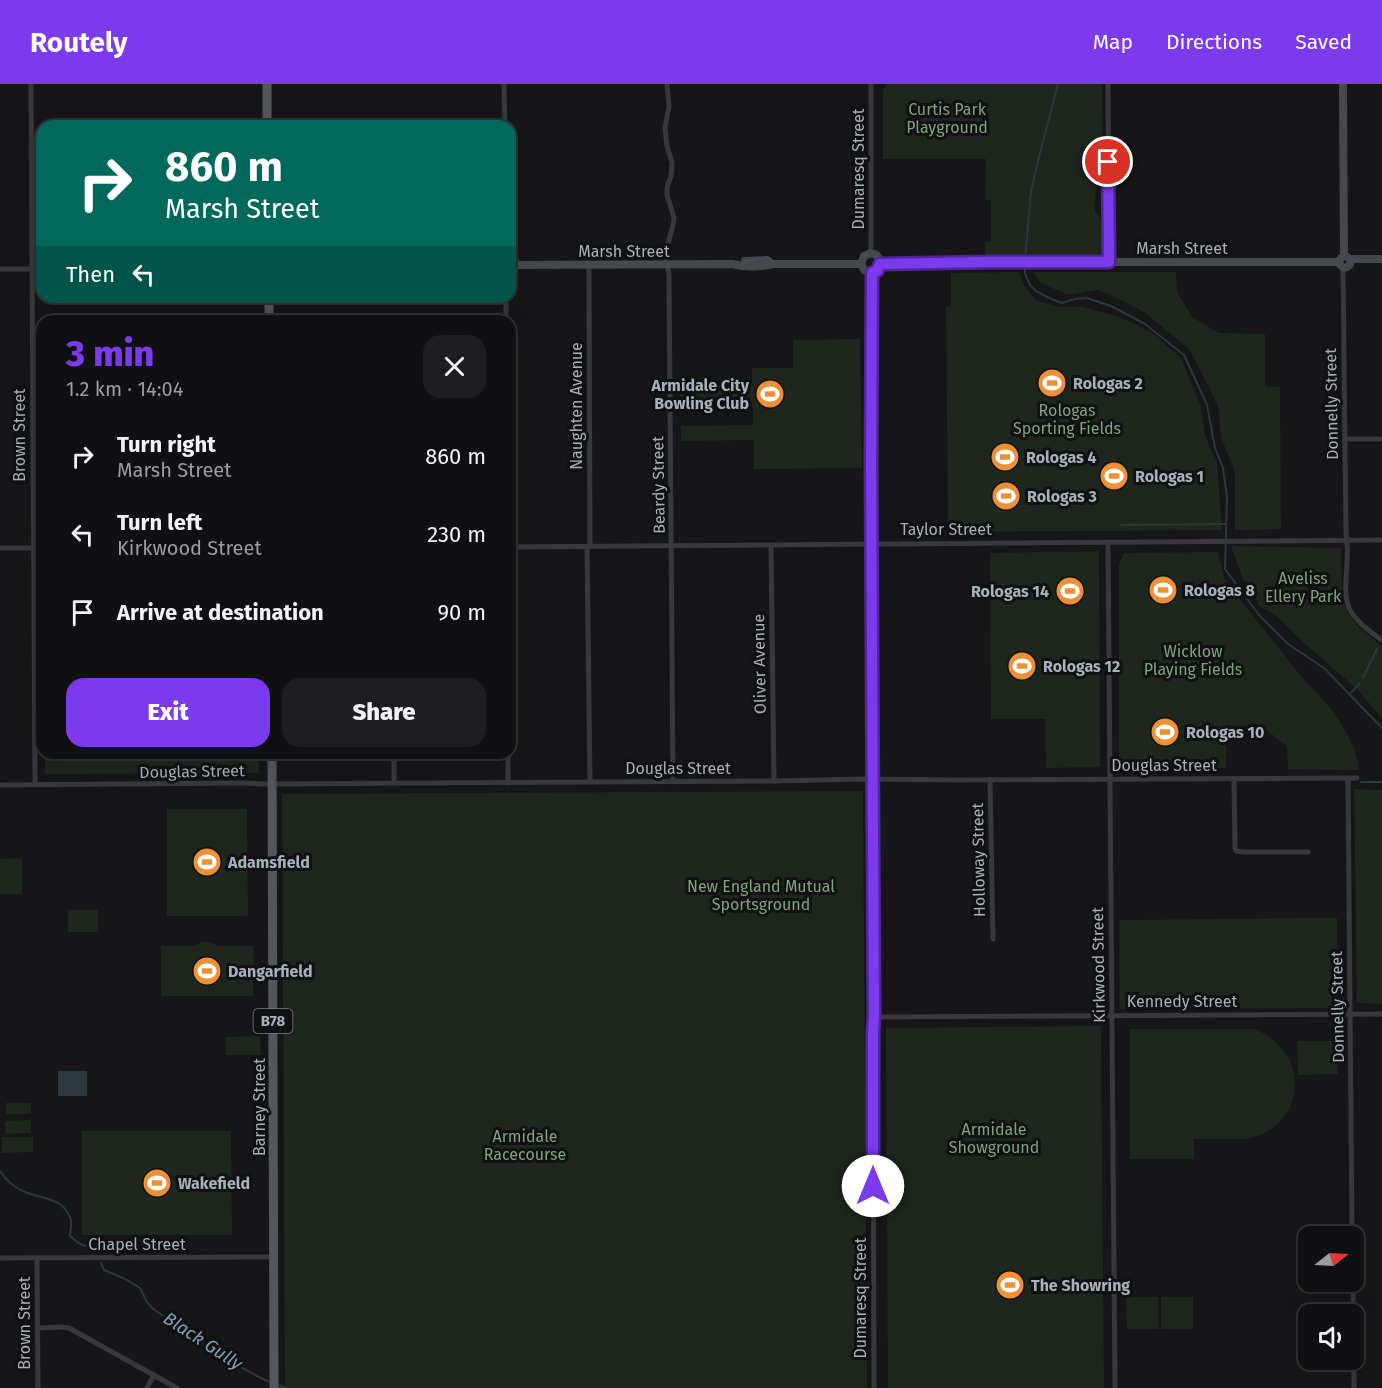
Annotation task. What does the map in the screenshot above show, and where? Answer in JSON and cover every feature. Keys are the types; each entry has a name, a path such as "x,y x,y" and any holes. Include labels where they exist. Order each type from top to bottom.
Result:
{"main road":[{"path":"267,84 267,120"},
{"name":"Donnelly Street","path":"1343,84 1344,261"},
{"path":"871,253 879,258 880,264 877,271 872,273 864,270 861,264 864,256 871,253"},
{"name":"Marsh Street","path":"880,264 1382,259"},
{"name":"Marsh Street","path":"516,265 861,264"},
{"name":"Barney Street","path":"272,759 274,1388"}],"street":[{"name":"Brown Street","path":"31,84 34,785"},
{"path":"504,84 505,120"},
{"name":"Beardy Street","path":"667,84 669,106 665,128 672,163 667,195 674,218 666,250 669,274 673,782"},
{"name":"Dumaresq Street","path":"871,84 871,253"},
{"path":"1108,84 1109,262"},
{"name":"Donnelly Street","path":"1344,261 1346,592 1353,615 1382,640"},
{"name":"Naughten Avenue","path":"589,265 590,782"},
{"path":"0,269 36,269"},
{"name":"Dumaresq Street","path":"872,273 874,1388"},
{"path":"1346,439 1382,439"},
{"name":"Taylor Street","path":"516,547 1382,540"},
{"name":"Kirkwood Street","path":"1108,542 1115,1388"},
{"name":"Oliver Avenue","path":"771,546 774,781"},
{"path":"0,548 33,548"},
{"path":"394,759 394,783"},
{"path":"508,759 508,783"},
{"name":"Donnelly Street","path":"1348,778 1352,1226"},
{"name":"Douglas Street","path":"0,785 1357,778"},
{"path":"1234,779 1236,850 1243,852 1308,852"},
{"name":"Holloway Street","path":"990,780 993,939"},
{"name":"Kennedy Street","path":"874,1017 1382,1014"},
{"name":"Chapel Street","path":"0,1258 274,1257"},
{"name":"Brown Street","path":"37,1258 38,1388"},
{"path":"1353,1292 1354,1388"},
{"path":"38,1328 69,1328 177,1388"},
{"path":"147,1388 154,1375"}],"green space":[{"name":"Curtis Park Playground","path":"887,84 1102,84 1103,176 1096,182 1095,211 1103,221 1104,250 1100,256 985,257 985,242 991,241 991,200 985,200 986,159 883,159 883,90"},
{"name":"Rologas Sporting Fields","path":"1019,272 1024,285 1036,300 1060,307 1083,307 1120,317 1151,332 1181,358 1201,406 1205,436 1217,463 1222,530 948,532 946,307 951,306 951,273"},
{"path":"1033,272 1176,272 1177,292 1192,317 1219,333 1265,334 1265,386 1280,387 1281,529 1235,530 1235,472 1221,437 1218,405 1190,350 1144,312 1115,297 1097,290 1068,295 1041,283"},
{"name":"Armidale City Bowling Club","path":"860,339 862,468 754,469 754,440 681,441 681,426 753,425 753,405 680,405 680,383 752,382 752,368 793,368 793,340"},
{"name":"Aveliss Ellery Park","path":"1231,546 1341,548 1345,607 1355,623 1382,646 1382,718 1356,688 1274,614 1259,606 1254,591 1243,579"},
{"name":"Wicklow Playing Fields","path":"1099,551 1100,767 1046,768 1045,719 991,719 990,553"},
{"name":"Wicklow Playing Fields","path":"1218,552 1225,580 1340,722 1355,751 1359,770 1288,769 1287,746 1260,725 1226,727 1226,768 1119,767 1119,564 1124,553"},
{"path":"45,759 259,759 259,773 45,774"},
{"path":"1354,789 1382,790 1382,1004 1357,1003"},
{"name":"Armidale Racecourse","path":"863,791 867,1388 285,1388 282,794"},
{"name":"Adamsfield","path":"167,809 247,809 248,916 167,916"},
{"path":"22,858 22,894 0,894 0,859"},
{"path":"68,910 98,910 98,932 68,932"},
{"path":"1337,918 1338,1008 1120,1009 1119,920"},
{"name":"Dangarfield","path":"203,942 218,946 254,946 253,996 161,996 161,946 191,946"},
{"name":"Armidale Showground","path":"1101,1026 1104,1388 888,1388 886,1028"},
{"path":"1130,1029 1253,1029 1272,1039 1286,1053 1293,1070 1295,1087 1291,1105 1282,1120 1267,1132 1246,1139 1194,1139 1194,1159 1130,1159"},
{"path":"260,1036 261,1055 226,1055 225,1037"},
{"path":"1297,1041 1337,1041 1338,1074 1298,1075"},
{"path":"6,1103 31,1103 31,1114 6,1114"},
{"path":"31,1120 31,1133 6,1134 5,1121"},
{"name":"Wakefield","path":"82,1131 231,1131 232,1235 82,1235"},
{"path":"2,1137 33,1137 33,1152 2,1153"},
{"path":"1126,1297 1158,1297 1159,1329 1127,1329"},
{"path":"1161,1297 1193,1297 1193,1329 1161,1329"}],"shaded area":[{"path":"58,1071 87,1071 87,1096 58,1096"}],"waterway":[{"path":"1058,84 1031,191 1025,260 1025,274 1030,285 1036,291 1062,303 1087,298 1111,306 1145,324 1184,355 1207,405 1215,448 1223,468 1227,497 1225,569 1259,615 1288,644 1324,668 1382,728"},
{"path":"1121,525 1225,524"},
{"path":"1363,678 1377,649"},
{"path":"1350,694 1360,683"},
{"path":"1361,782 1382,782"},
{"name":"Black Gully","path":"0,1171 5,1178 21,1190 62,1206 71,1219 70,1236 80,1244 89,1247 93,1253"},
{"name":"Black Gully","path":"101,1263 104,1270 140,1288 153,1309 226,1358 272,1383"},
{"name":"Black Gully","path":"277,1385 287,1388"}],"place":[{"name":"Rologas 2","path":"1052,383"},
{"name":"Armidale City Bowling Club","path":"770,394"},
{"name":"Rologas 4","path":"1005,457"},
{"name":"Rologas 1","path":"1114,476"},
{"name":"Rologas 3","path":"1006,496"},
{"name":"Rologas 8","path":"1163,590"},
{"name":"Rologas 14","path":"1070,591"},
{"name":"Rologas 12","path":"1022,666"},
{"name":"Rologas 10","path":"1165,732"},
{"name":"Adamsfield","path":"207,862"},
{"name":"Dangarfield","path":"207,971"},
{"name":"Wakefield","path":"157,1183"},
{"name":"The Showring","path":"1010,1285"}],"route":[{"path":"873,1186 872,273 879,269 880,264 1109,262 1108,162"}],"park label":[{"name":"New England Mutual Sportsground","path":"761,895"}]}
